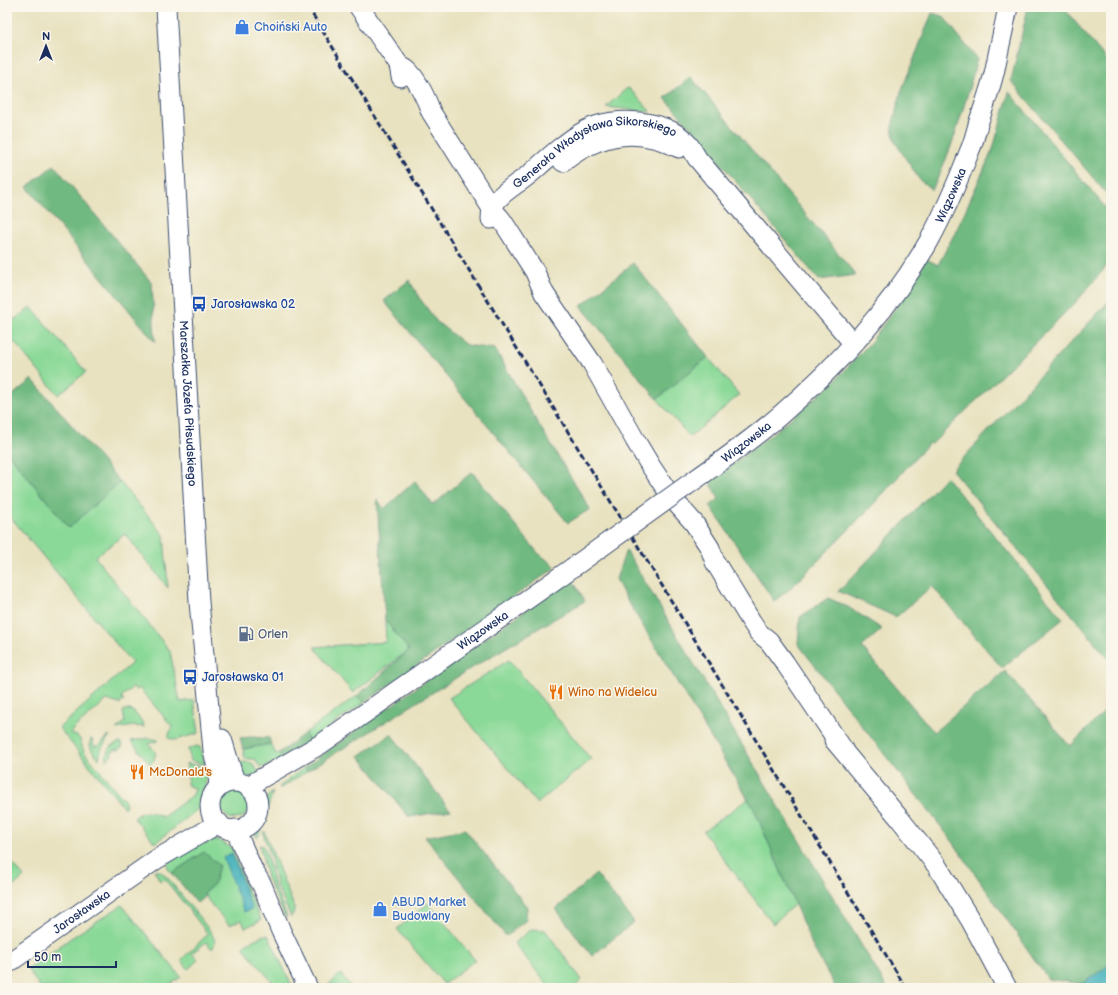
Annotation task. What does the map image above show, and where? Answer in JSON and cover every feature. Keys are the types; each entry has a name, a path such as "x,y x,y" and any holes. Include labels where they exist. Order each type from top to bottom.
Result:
{"main road":[{"name":"Marszałka Józefa Piłsudskiego","path":"166,7 198,589 213,750 219,777 240,789"},
{"path":"358,7 399,65 408,70 426,98 431,112 492,209 503,222 535,272 544,293 592,363 635,440 672,498 698,529 710,548 715,562 759,632 758,644 763,655 787,686 843,749 937,866 971,921 1007,988"},
{"name":"Wiązowska","path":"240,789 266,791 321,744 572,568 757,435 818,379 853,343 886,304 912,268 929,241 944,212 971,149 995,70 1008,7"},
{"name":"Generała Władysława Sikorskiego","path":"492,209 501,195 574,138 588,129 604,124 639,122 655,124 687,142 697,158 853,343"},
{"path":"229,822 256,817 258,809 240,789 214,793 211,806 229,822 262,885 281,931 308,988"},
{"name":"Jarosławska","path":"7,964 157,859 229,822"}],"green space":[{"path":"1028,7 1063,7 1111,65 1111,199 1011,81"},
{"path":"932,13 943,16 977,59 952,143 932,190 919,179 895,142 892,127 901,92"},
{"path":"691,77 856,275 819,280 665,98"},
{"path":"629,88 649,110 650,112 606,107"},
{"path":"1009,92 1111,214 1111,261 1076,302 931,445 929,443 869,509 790,589 774,601 710,506 719,499 710,482 831,385 870,343 907,292 926,259 938,265 957,229 993,149"},
{"path":"54,165 152,283 155,342 27,187"},
{"path":"633,263 708,357 657,399 581,306"},
{"path":"409,280 418,296 437,322 466,345 495,349 590,509 568,523 384,301"},
{"path":"1111,299 1111,662 952,470"},
{"path":"31,307 86,372 58,395 7,333 7,325"},
{"path":"708,357 739,395 690,437 657,399"},
{"path":"32,379 120,482 69,528 7,452 7,400"},
{"path":"7,452 69,527 120,482 164,535 168,588 125,534 95,557 170,651 180,702 194,700 199,733 176,740 168,738 172,726 139,688 136,691 133,687 121,697 124,701 119,704 107,700 73,729 71,734 80,739 84,752 124,800 126,805 124,808 59,728 132,663 7,513"},
{"path":"472,472 538,553 556,567 364,703 357,696 409,650 385,620 377,499 384,509 415,481 433,505"},
{"path":"946,477 1063,619 1002,668 932,586 896,617 838,591"},
{"path":"626,550 887,988 836,988 814,949 754,809 623,593 616,579"},
{"path":"572,579 585,601 483,661 307,771 305,767 507,623"},
{"path":"828,598 848,607 882,629 862,647 934,732 1005,671 1070,746 1111,705 1111,964 1082,984 1048,979 953,842 798,644 800,617"},
{"path":"385,620 409,650 353,693 314,647 386,642"},
{"path":"509,660 591,759 537,804 449,698"},
{"path":"357,696 364,703 309,741 305,733"},
{"path":"124,710 134,712 143,723 144,727 134,726 116,729 125,722"},
{"path":"305,733 309,741 283,759 279,753"},
{"path":"391,734 451,810 409,817 359,756"},
{"path":"110,735 101,749 99,759 93,752 90,745 91,739 94,746 98,746"},
{"path":"150,738 158,741 148,744 156,752 154,760 150,764 131,741"},
{"path":"240,738 269,738 271,744 243,749"},
{"path":"120,742 123,746 111,753 112,755 106,760 110,748 114,744"},
{"path":"271,744 276,754 279,753 283,759 264,767 260,767 255,759 245,759 243,749"},
{"path":"197,746 200,747 205,765 191,761 188,749"},
{"path":"243,762 252,763 261,775 247,777 242,776 233,765"},
{"path":"186,763 205,768 207,774 202,806 155,843 134,818 145,812 163,817 193,795 195,789 187,785 188,776"},
{"path":"305,767 307,771 281,788 279,787"},
{"path":"235,789 246,793 250,804 246,815 235,819 224,815 220,804 224,793"},
{"path":"273,792 257,838 256,829 262,816 267,797"},
{"path":"748,799 754,809 795,904 773,924 703,831"},
{"path":"465,829 527,907 526,920 506,936 425,837"},
{"path":"264,831 294,907 291,917 276,884 271,857 263,834"},
{"path":"202,839 206,844 211,840 218,840 232,848 246,886 261,920 245,928 242,920 229,925 212,905 204,893 214,884 204,852 172,873 168,868 167,864"},
{"path":"259,845 263,846 267,855 273,883 287,917 285,917 267,878"},
{"path":"204,852 219,865 214,884 204,893 205,896 197,903 172,873"},
{"path":"7,857 24,877 7,892"},
{"path":"154,870 160,871 166,876 211,932 214,939 215,942 212,949 206,942 192,953 198,960 188,969 181,960 208,934 164,878 160,881"},
{"path":"596,874 634,922 592,956 556,909"},
{"path":"428,903 475,960 444,984 397,929"},
{"path":"122,905 181,977 165,988 40,988 28,969 71,938"},
{"path":"532,929 545,930 582,980 573,988 550,988 514,943"},
{"path":"264,935 268,935 293,988 272,988 274,984 244,948 245,944"},
{"path":"341,974 352,988 330,988 328,985"}],"water":[{"path":"232,853 252,909 244,912 223,857"},
{"path":"1111,964 1111,988 1076,988"}],"railway":[{"path":"308,7 906,988"}],"place":[{"name":"Choiński Auto","path":"242,27"},
{"name":"Jarosławska 02","path":"199,304"},
{"name":"Orlen","path":"246,634"},
{"name":"Jarosławska 01","path":"190,677"},
{"name":"Wino na Widelcu","path":"556,692"},
{"name":"McDonald's","path":"137,772"},
{"name":"ABUD Market Budowlany","path":"380,909"}]}
